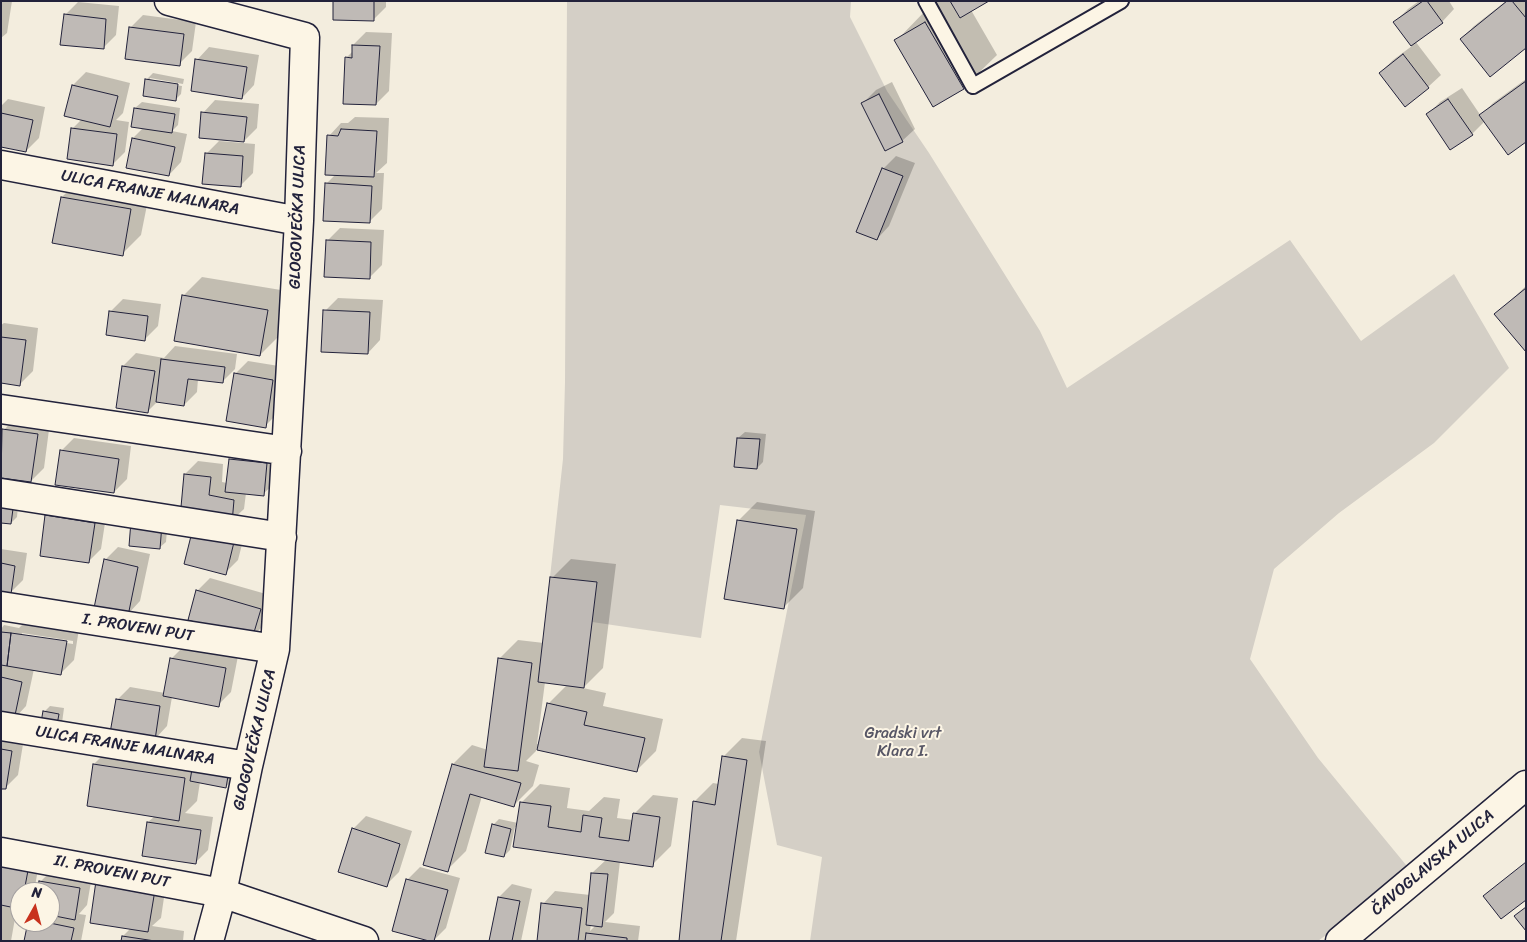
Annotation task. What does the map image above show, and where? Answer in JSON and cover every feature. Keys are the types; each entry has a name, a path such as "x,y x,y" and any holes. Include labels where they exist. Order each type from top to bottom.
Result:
{"street":[{"name":"GLOGOVEČKA ULICA","path":"169,1 304,37 299,221 275,649 248,766 222,893 209,941"},
{"name":"ULICA FRANJE MALNARA","path":"1,166 299,221"},
{"path":"1,409 287,451"},
{"path":"1,493 282,537"},
{"name":"I. PROVENI PUT","path":"1,606 275,649"},
{"name":"ULICA FRANJE MALNARA","path":"1,726 248,766"},
{"name":"ČAVOGLAVSKA ULICA","path":"1340,941 1526,786"},
{"name":"II. PROVENI PUT","path":"1,852 222,893"},
{"path":"222,893 364,941"}],"lane":[{"path":"926,1 973,86 1121,1"}],"green space":[{"name":"Gradski vrt Klara I.","path":"567,1 851,1 850,17 887,91 929,153 1040,331 1067,388 1290,240 1361,341 1454,274 1509,368 1434,443 1339,513 1274,569 1250,659 1318,758 1411,871 1318,941 810,941 822,857 777,845 759,752 806,515 720,505 701,638 592,622 597,582 550,577 563,459"}],"building":[{"path":"333,1 374,1 374,21 333,20"},
{"path":"950,1 989,1 960,18"},
{"path":"1423,1 1427,1 1443,23 1411,46 1393,22"},
{"path":"1507,1 1512,1 1526,18 1526,48 1490,77 1460,39"},
{"path":"64,14 106,19 104,49 60,45"},
{"path":"925,22 964,89 933,107 894,40"},
{"path":"129,27 184,34 180,66 125,59"},
{"path":"352,45 380,46 376,105 343,104 345,57 352,58"},
{"path":"1403,54 1429,88 1405,107 1379,73"},
{"path":"195,59 247,67 242,99 191,91"},
{"path":"145,79 178,84 176,101 143,96"},
{"path":"1526,81 1526,142 1508,155 1479,115"},
{"path":"72,85 118,96 110,127 64,116"},
{"path":"879,94 903,142 885,151 861,103"},
{"path":"1448,99 1473,135 1450,150 1426,114"},
{"path":"134,108 175,114 172,133 131,127"},
{"path":"201,112 247,117 244,142 199,138"},
{"path":"1,113 33,120 26,152 1,147"},
{"path":"71,128 117,134 113,166 67,159"},
{"path":"341,129 377,131 374,177 325,175 327,135 338,136"},
{"path":"132,138 175,147 169,176 126,168"},
{"path":"205,153 243,156 241,187 202,184"},
{"path":"882,168 903,176 877,240 856,232"},
{"path":"325,183 372,186 370,223 323,221"},
{"path":"61,197 131,209 123,256 52,243"},
{"path":"326,240 371,242 370,279 324,277"},
{"path":"1526,288 1526,352 1494,314"},
{"path":"182,295 268,310 260,356 174,341"},
{"path":"323,310 370,312 368,354 321,352"},
{"path":"109,311 148,316 145,341 106,335"},
{"path":"1,337 26,340 20,386 1,383"},
{"path":"161,359 225,367 223,383 188,379 184,406 156,402"},
{"path":"122,366 155,371 148,413 116,408"},
{"path":"234,373 273,380 266,428 226,421"},
{"path":"2,429 38,434 31,482 1,478"},
{"path":"737,438 760,439 757,469 734,467"},
{"path":"60,450 119,459 114,493 55,485"},
{"path":"229,459 267,463 264,496 225,492"},
{"path":"184,474 211,477 209,495 234,500 232,523 180,518"},
{"path":"1,500 14,501 11,524 1,523"},
{"path":"45,515 95,523 89,563 40,556"},
{"path":"737,520 797,529 784,609 724,599"},
{"path":"131,521 162,524 160,549 129,546"},
{"path":"193,528 235,538 226,575 184,564"},
{"path":"104,559 138,567 128,616 94,608"},
{"path":"1,563 15,566 11,594 1,592"},
{"path":"550,577 597,582 584,688 538,682"},
{"path":"196,590 261,609 252,639 188,620"},
{"path":"1,632 11,633 7,666 1,665"},
{"path":"11,633 67,641 61,675 7,666"},
{"path":"170,658 226,668 219,707 163,696"},
{"path":"498,658 532,663 518,771 484,767"},
{"path":"1,677 22,682 14,720 1,717"},
{"path":"116,699 160,706 155,740 110,733"},
{"path":"547,703 587,712 584,725 645,738 637,772 537,750"},
{"path":"43,711 59,714 56,730 40,728"},
{"path":"1,749 12,751 6,789 1,789"},
{"path":"722,756 747,760 721,941 679,941 693,801 715,805"},
{"path":"193,763 229,770 226,788 190,781"},
{"path":"93,764 185,778 179,821 87,806"},
{"path":"452,764 521,783 514,807 470,794 448,872 423,865"},
{"path":"520,802 551,806 548,827 581,832 583,815 602,818 599,837 629,841 633,813 660,817 653,867 513,847"},
{"path":"147,822 201,830 196,864 142,856"},
{"path":"492,824 511,829 504,857 485,853"},
{"path":"352,828 400,844 387,887 338,872"},
{"path":"1,860 29,865 26,882 10,882 10,907 1,905"},
{"path":"1526,862 1526,900 1501,919 1483,896"},
{"path":"591,873 608,874 602,927 586,925"},
{"path":"406,879 448,890 434,941 392,931"},
{"path":"96,881 155,890 148,932 90,923"},
{"path":"60,885 80,888 75,920 60,917"},
{"path":"498,897 520,901 512,941 489,941"},
{"path":"541,903 582,908 578,941 537,941"},
{"path":"1526,907 1526,931 1514,916"},
{"path":"60,925 74,928 71,941 24,941 26,932 60,932"},
{"path":"586,933 627,938 627,941 585,941"},
{"path":"122,936 155,941 121,941"}]}
